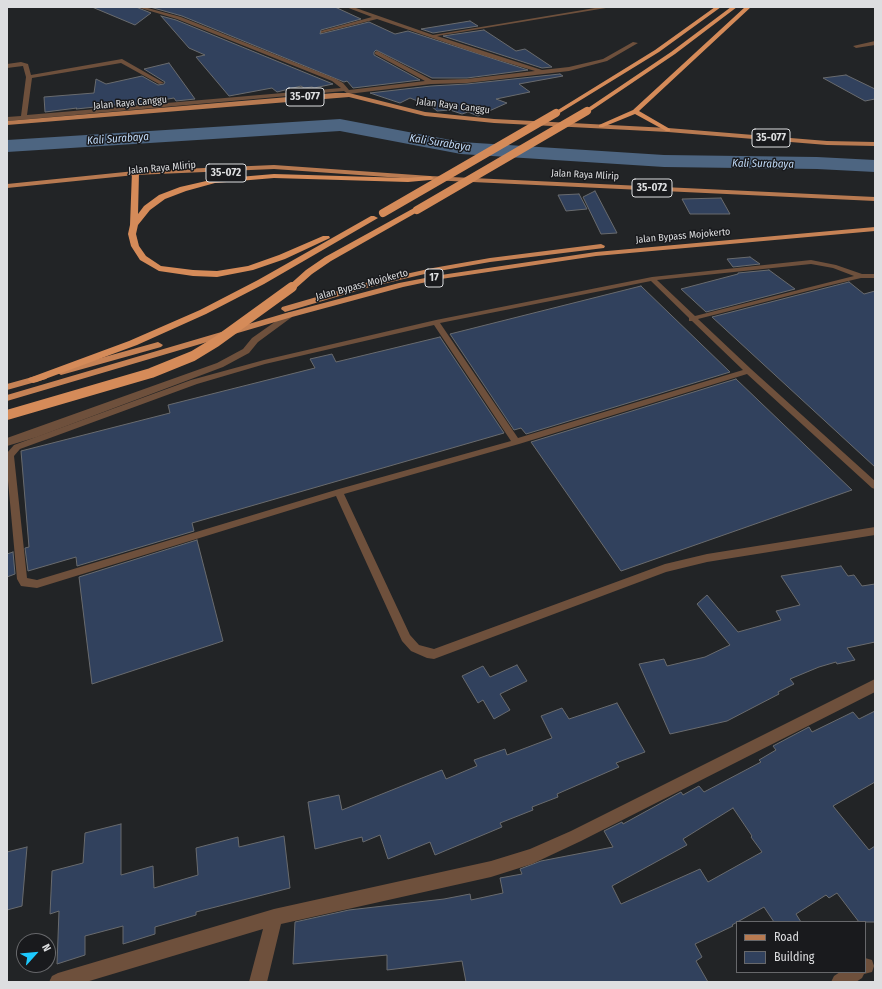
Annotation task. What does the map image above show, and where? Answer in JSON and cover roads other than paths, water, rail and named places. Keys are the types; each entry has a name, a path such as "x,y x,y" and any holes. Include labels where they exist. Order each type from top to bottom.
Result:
{"highway":[{"path":"33,380 133,343 204,312 261,282 556,113 657,51 718,7"},
{"path":"7,415 151,373 193,356 216,342 292,287 309,272 328,260 587,111 673,53 734,7"},
{"path":"601,126 635,111 748,7"},
{"path":"635,111 668,130"},
{"path":"134,176 134,225 132,234 135,246 143,258 159,268 193,273 217,274 250,268 276,259 378,216"},
{"path":"134,225 147,208 162,197 183,189 215,181 274,176 408,180 430,178"},
{"name":"Jalan Bypass Mojokerto","path":"7,388 360,287 433,270 490,260 563,250 875,222"},
{"name":"Jalan Bypass Mojokerto","path":"7,398 289,315 402,285 448,276 596,254 875,229"}],"main road":[{"name":"Jalan Raya Canggu","path":"7,123 156,111 304,96 335,95 348,92 425,114 494,121 668,130 827,143 875,144"},
{"name":"Jalan Raya Mlirip","path":"7,186 134,176 318,170 430,178 875,199"},
{"name":"Jalan Raya Mlirip","path":"7,192 134,176"}],"street":[{"path":"139,7 186,21 334,80 348,92"},
{"path":"348,7 487,55 546,72"},
{"path":"434,36 610,7"},
{"path":"323,32 377,17"},
{"path":"856,46 875,43"},
{"path":"7,119 348,92 432,82 546,72 592,64 605,60 636,44"},
{"path":"378,53 432,82"},
{"path":"29,77 122,61 161,83"},
{"path":"7,66 24,64 29,77 24,117"},
{"path":"7,442 40,432 220,365 246,351 255,340 289,315"},
{"path":"58,982 274,917 491,869 532,856 576,836 875,684"},
{"path":"258,982 274,917"},
{"path":"840,982 854,973"}],"lane":[{"path":"748,371 516,442 339,492 32,585 25,583 22,578 10,456 12,451 17,447 194,382 264,362 436,322 652,279 811,262 834,266 861,276"},
{"path":"692,319 861,276 875,276"},
{"path":"652,279 692,319 748,371 875,486"},
{"path":"436,322 516,442"},
{"path":"339,492 406,638 415,648 434,654 664,568 707,558 875,531"}],"waterway":[{"name":"Kali Surabaya","path":"7,146 340,125 461,148 664,161 817,163 875,166"}]}
